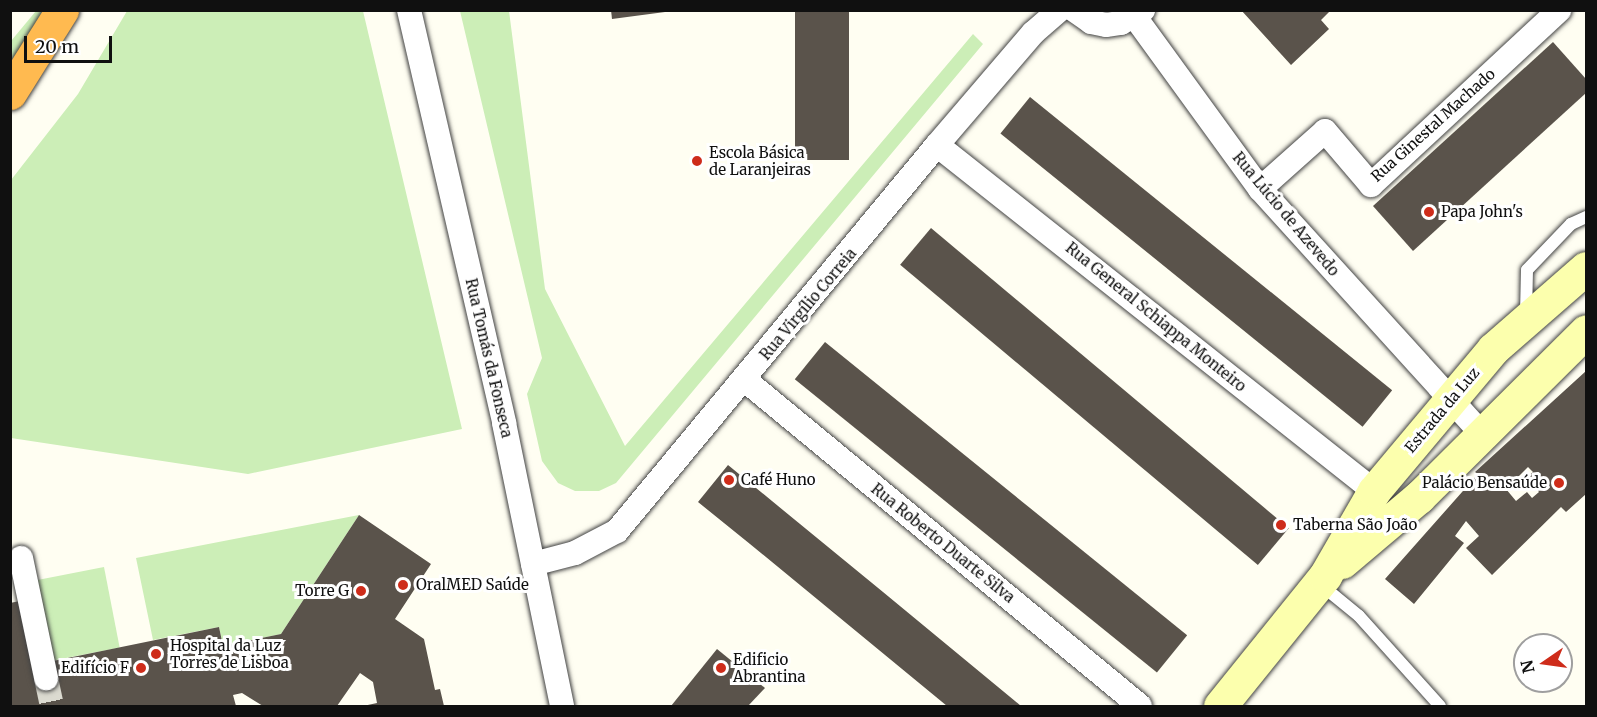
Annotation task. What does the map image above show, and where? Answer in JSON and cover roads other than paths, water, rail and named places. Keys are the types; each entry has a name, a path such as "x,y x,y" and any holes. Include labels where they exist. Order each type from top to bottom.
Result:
{"highway":[{"path":"10,93 62,10"}],"main road":[{"name":"Estrada da Luz","path":"1220,706 1322,580 1374,491 1493,349 1587,268"},
{"name":"Estrada da Luz","path":"1322,580 1419,497 1587,332"}],"street":[{"name":"Rua Tomás da Fonseca","path":"409,10 533,564 562,706"},
{"name":"Rua Virgílio Correia","path":"533,564 575,553 617,531 745,381 937,145 1033,33 1059,10"},
{"path":"1074,10 1092,22 1106,25 1139,14"},
{"name":"Rua Ginestal Machado","path":"1260,189 1325,131 1371,185 1559,10"},
{"name":"Rua Lúcio de Azevedo","path":"1139,14 1260,189 1482,434"},
{"name":"Rua General Schiappa Monteiro","path":"937,145 1374,491"},
{"name":"Rua Roberto Duarte Silva","path":"745,381 1140,706"},
{"path":"21,558 45,678"}],"lane":[{"path":"1526,319 1527,270 1571,224 1587,217"},
{"path":"1322,580 1359,616 1440,706"}],"tunnel":[{"path":"46,678 52,706"}],"place":[{"name":"Escola Básica de Laranjeiras","path":"697,161"},
{"name":"Papa John's","path":"1429,212"},
{"name":"Café Huno","path":"729,480"},
{"name":"Palácio Bensaúde","path":"1559,483"},
{"name":"Taberna São João","path":"1281,525"},
{"name":"OralMED Saúde","path":"403,585"},
{"name":"Torre G","path":"361,591"},
{"name":"Hospital da Luz Torres de Lisboa","path":"156,654"},
{"name":"Edifício F","path":"141,668"},
{"name":"Edificio Abrantina","path":"721,668"}]}
